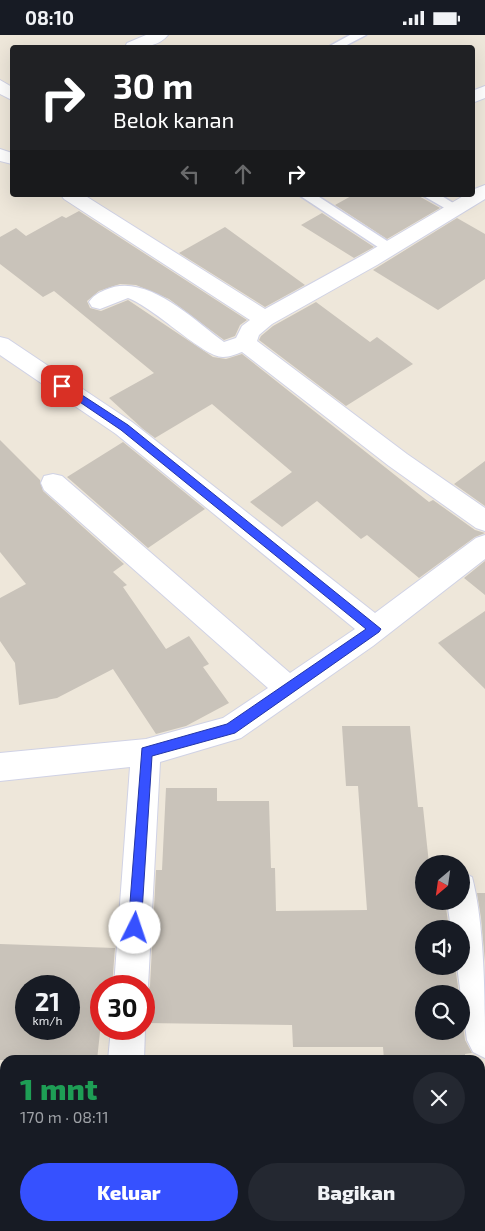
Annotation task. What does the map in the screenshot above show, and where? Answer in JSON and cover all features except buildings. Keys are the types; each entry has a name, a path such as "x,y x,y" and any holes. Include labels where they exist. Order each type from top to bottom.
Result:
{"street":[{"path":"138,45 160,35"},
{"path":"0,85 10,94"},
{"path":"74,197 264,319"},
{"path":"100,302 115,294 128,291 140,295 218,349 225,350 245,343 250,331 264,319 390,248 475,197"},
{"path":"245,343 398,460 485,521"},
{"path":"0,344 124,428 375,629"},
{"path":"53,483 289,689"},
{"path":"0,767 146,752 231,729 375,629 485,545"},
{"path":"132,975 146,752"},
{"path":"464,910 485,1040"},
{"path":"126,1055 127,1040"}],"lane":[{"path":"338,45 360,35"},
{"path":"309,197 390,248"},
{"path":"433,197 454,209"}],"route":[{"path":"62,386 124,428 375,629 231,729 146,752 135,928"}]}
